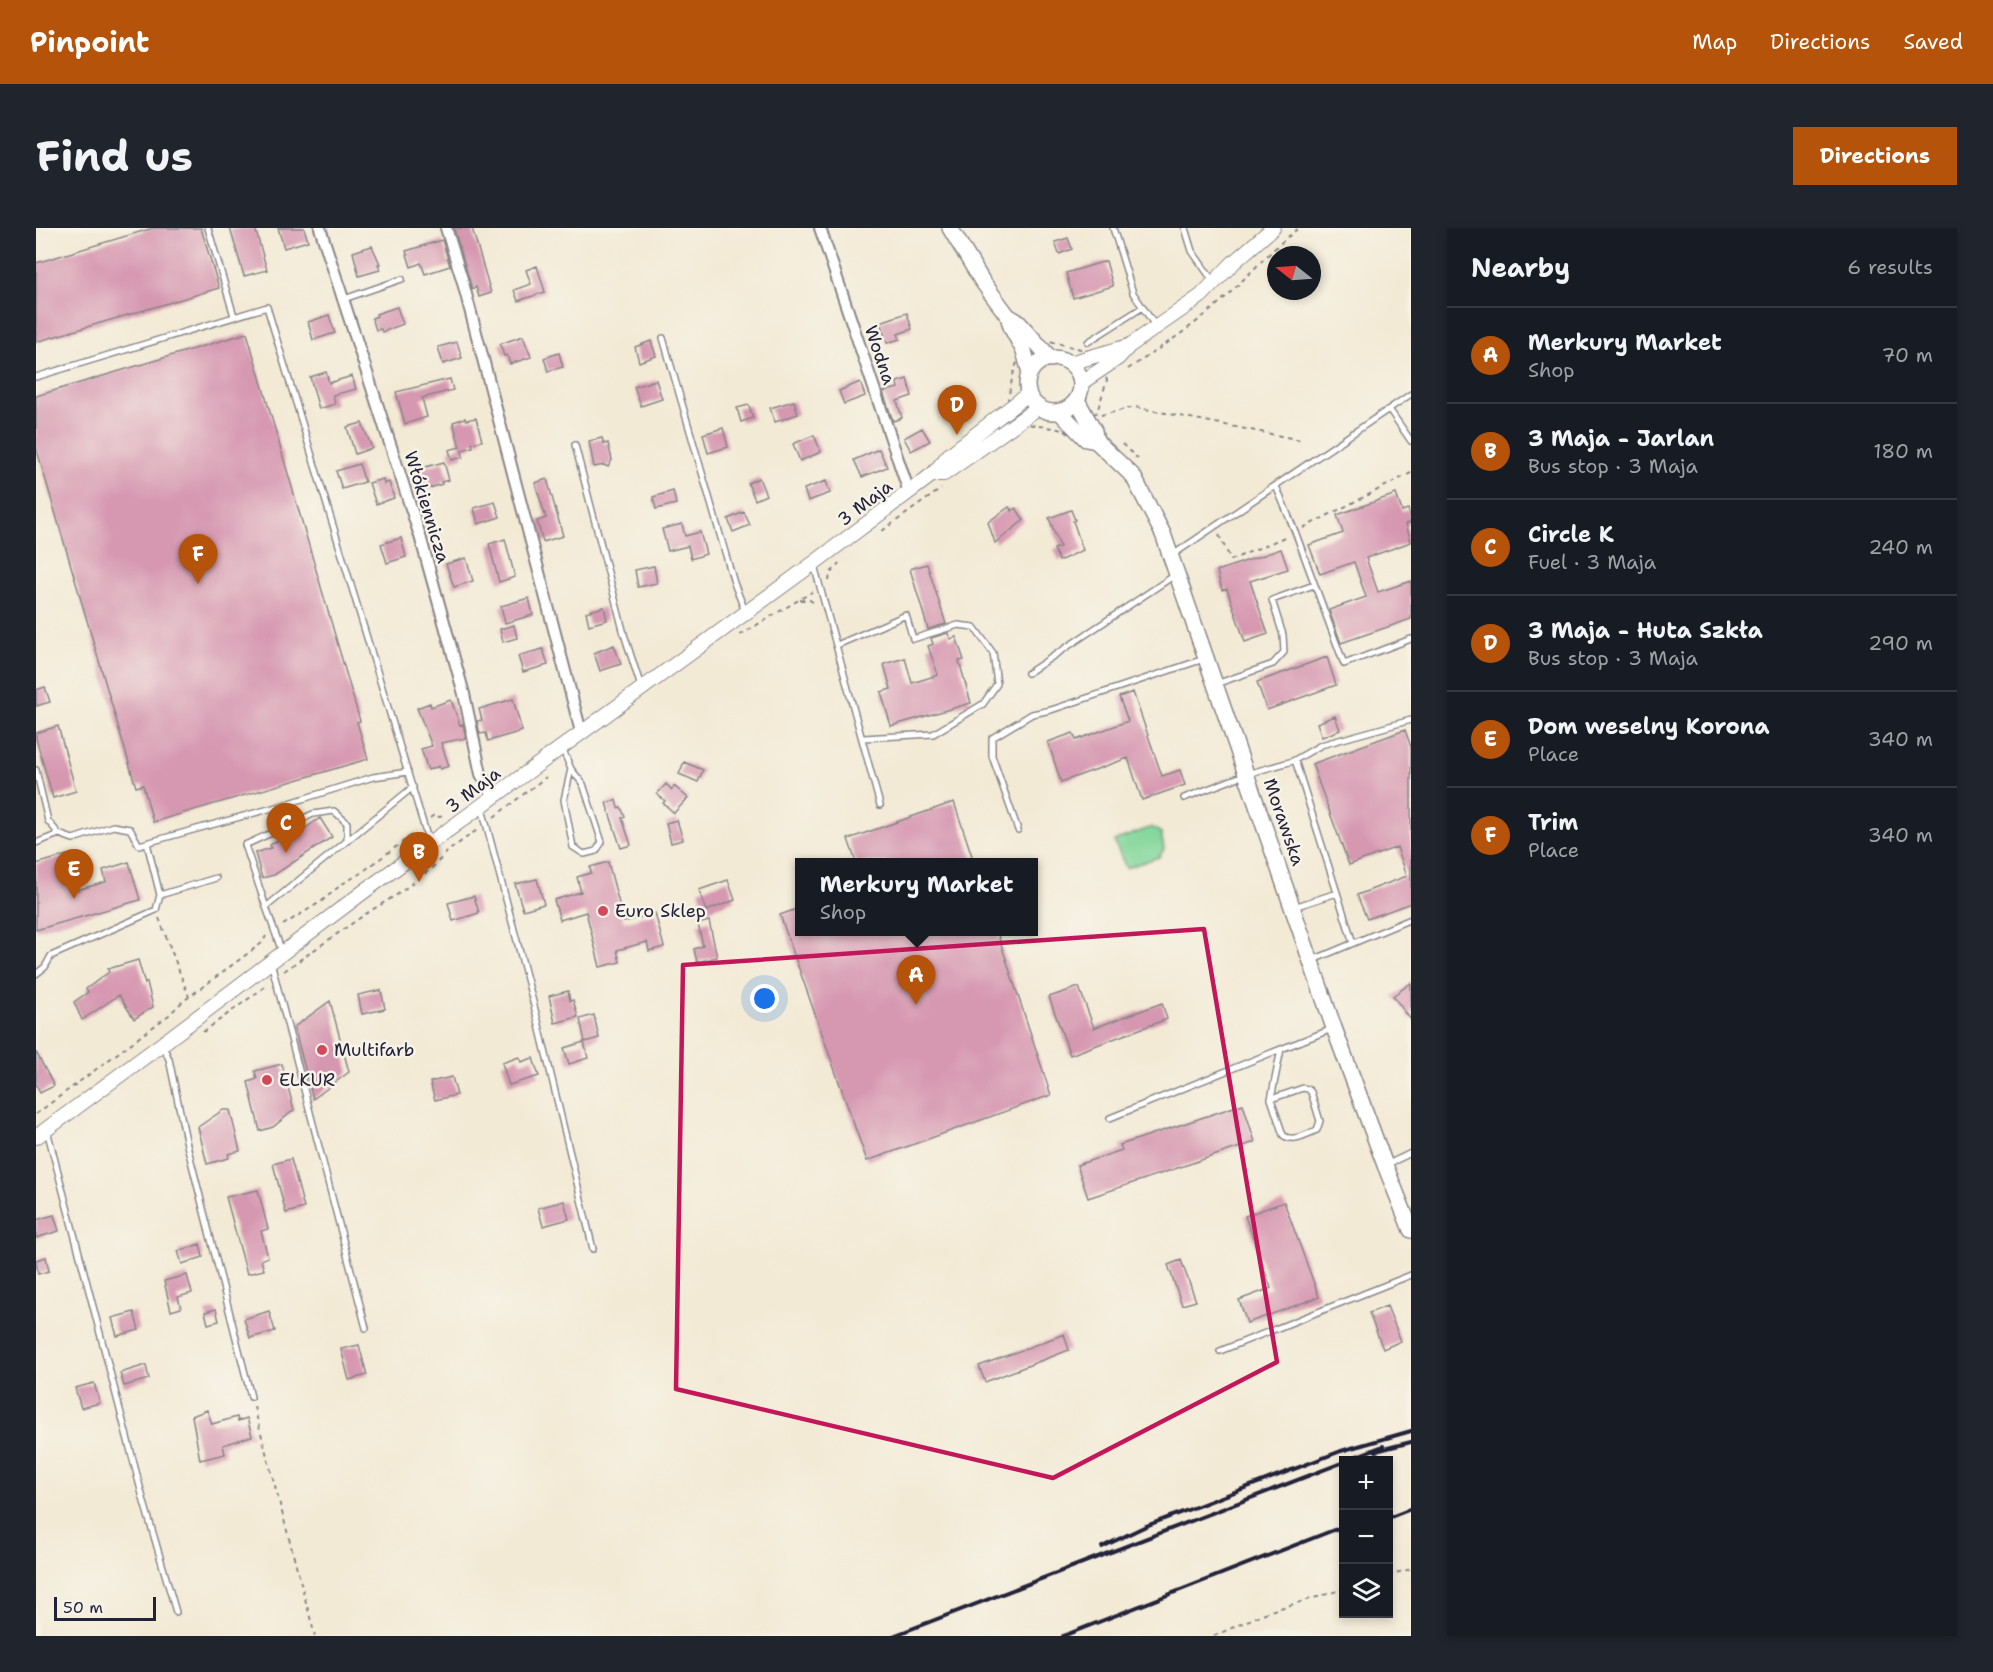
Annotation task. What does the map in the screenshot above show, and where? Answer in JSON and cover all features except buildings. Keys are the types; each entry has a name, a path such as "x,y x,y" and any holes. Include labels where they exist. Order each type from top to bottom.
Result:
{"main road":[{"path":"950,228 982,281 1008,315 1012,329 1030,346 1051,359"},
{"path":"1030,346 1028,394 1039,407 1060,412 1067,409 1077,399 1081,383 1079,375 1070,363 1051,359 1040,362 1030,373"},
{"path":"1077,399 1087,421"},
{"name":"Morawska","path":"1060,412 1087,421 1086,439 1096,441 1133,476 1163,534 1334,1028 1411,1230"}],"street":[{"name":"Włókiennicza","path":"320,228 420,536 464,694 481,774 494,797"},
{"path":"446,228 462,279 581,732"},
{"name":"Wodna","path":"820,228 909,492"},
{"path":"1081,383 1098,362 1130,346 1201,296 1258,233 1273,228"},
{"path":"1070,363 1098,362"},
{"name":"3 Maja","path":"41,1133 276,956 909,492 933,474 949,455 1028,394"},
{"name":"3 Maja","path":"933,474 944,474 1039,407"}],"lane":[{"path":"208,228 234,316"},
{"path":"1113,228 1133,293 1156,329"},
{"path":"1185,228 1192,251 1214,283"},
{"path":"343,299 402,279"},
{"path":"36,377 267,307 430,845"},
{"path":"1088,342 1143,307"},
{"path":"663,338 734,584 746,613"},
{"path":"1170,557 1411,394"},
{"path":"1389,410 1411,441"},
{"path":"575,445 624,634 641,688"},
{"path":"1276,486 1344,664 1411,639"},
{"path":"814,563 880,805"},
{"path":"1028,673 1176,574"},
{"path":"1215,684 1273,664 1284,652 1283,635 1272,600 1314,585"},
{"path":"837,645 906,615 914,639 958,625 974,627 993,653 997,684 983,704 933,734 863,738"},
{"path":"1018,830 992,756 992,738 1032,714 1051,710 1205,658"},
{"path":"1184,798 1247,774 1295,760 1321,745 1411,720"},
{"path":"562,746 571,769 583,784 602,842 596,851 584,854 573,847 564,800 571,769"},
{"path":"1295,760 1353,943"},
{"path":"36,770 48,821 59,834 73,839 113,826 130,829 139,845 373,777 408,772"},
{"path":"266,907 413,787"},
{"path":"482,806 538,1021 592,1249"},
{"path":"347,841 347,823 334,811 313,814 244,845 274,931 276,981 366,1328"},
{"path":"36,843 59,834"},
{"path":"36,974 45,967 51,956 156,910 160,895 147,843"},
{"path":"160,895 216,878"},
{"path":"1293,908 1337,893"},
{"path":"1311,961 1411,919"},
{"path":"1110,1118 1334,1028"},
{"path":"162,1044 169,1059 187,1145 251,1397"},
{"path":"1271,1099 1303,1088 1308,1089 1311,1092 1320,1126 1317,1130 1292,1139 1283,1135 1271,1099 1281,1049"},
{"path":"41,1133 176,1612"},
{"path":"1385,1165 1411,1153"},
{"path":"1220,1351 1411,1275"}],"path":[{"path":"1042,339 1092,352 1098,362 1107,380 1097,412 1069,434 1064,430 1027,424 1008,399 1018,357 1042,339"},
{"path":"1087,421 1135,407 1301,440"},
{"path":"1215,527 1231,561 1295,532 1411,473"},
{"path":"879,532 944,486"},
{"path":"737,637 821,588 830,581 830,574 846,558"},
{"path":"201,1033 276,981 282,973 424,875 448,851 547,776"},
{"path":"464,800 485,782"},
{"path":"36,1114 262,943 265,936 322,901 342,884 361,873 413,834 423,822 434,815 439,817 446,815"},
{"path":"156,910 189,997"},
{"path":"251,1397 315,1636"},
{"path":"1393,1574 1411,1569"},
{"path":"1214,1636 1267,1612 1339,1590"}],"highlighted area":[{"path":"1204,929 1277,1362 1053,1478 676,1389 683,965"}],"green space":[{"path":"1152,827 1161,833 1164,849 1159,857 1126,868 1114,841"}],"railway":[{"path":"1102,1547 1146,1526 1341,1451 1411,1431"},
{"path":"1376,1451 1411,1442"},
{"path":"1357,1456 1383,1446"},
{"path":"893,1636 1339,1464"},
{"path":"1393,1516 1411,1509"},
{"path":"1063,1636 1339,1528"}],"place":[{"name":"3 Maja - Huta Szkła","path":"957,435"},
{"name":"Trim","path":"198,584"},
{"name":"Circle K","path":"286,853"},
{"name":"3 Maja - Jarlan","path":"419,882"},
{"name":"Dom weselny Korona","path":"74,899"},
{"name":"Euro Sklep","path":"603,911"},
{"name":"Merkury Market","path":"916,1005"},
{"name":"Multifarb","path":"322,1050"},
{"name":"ELKUR","path":"267,1080"}]}
